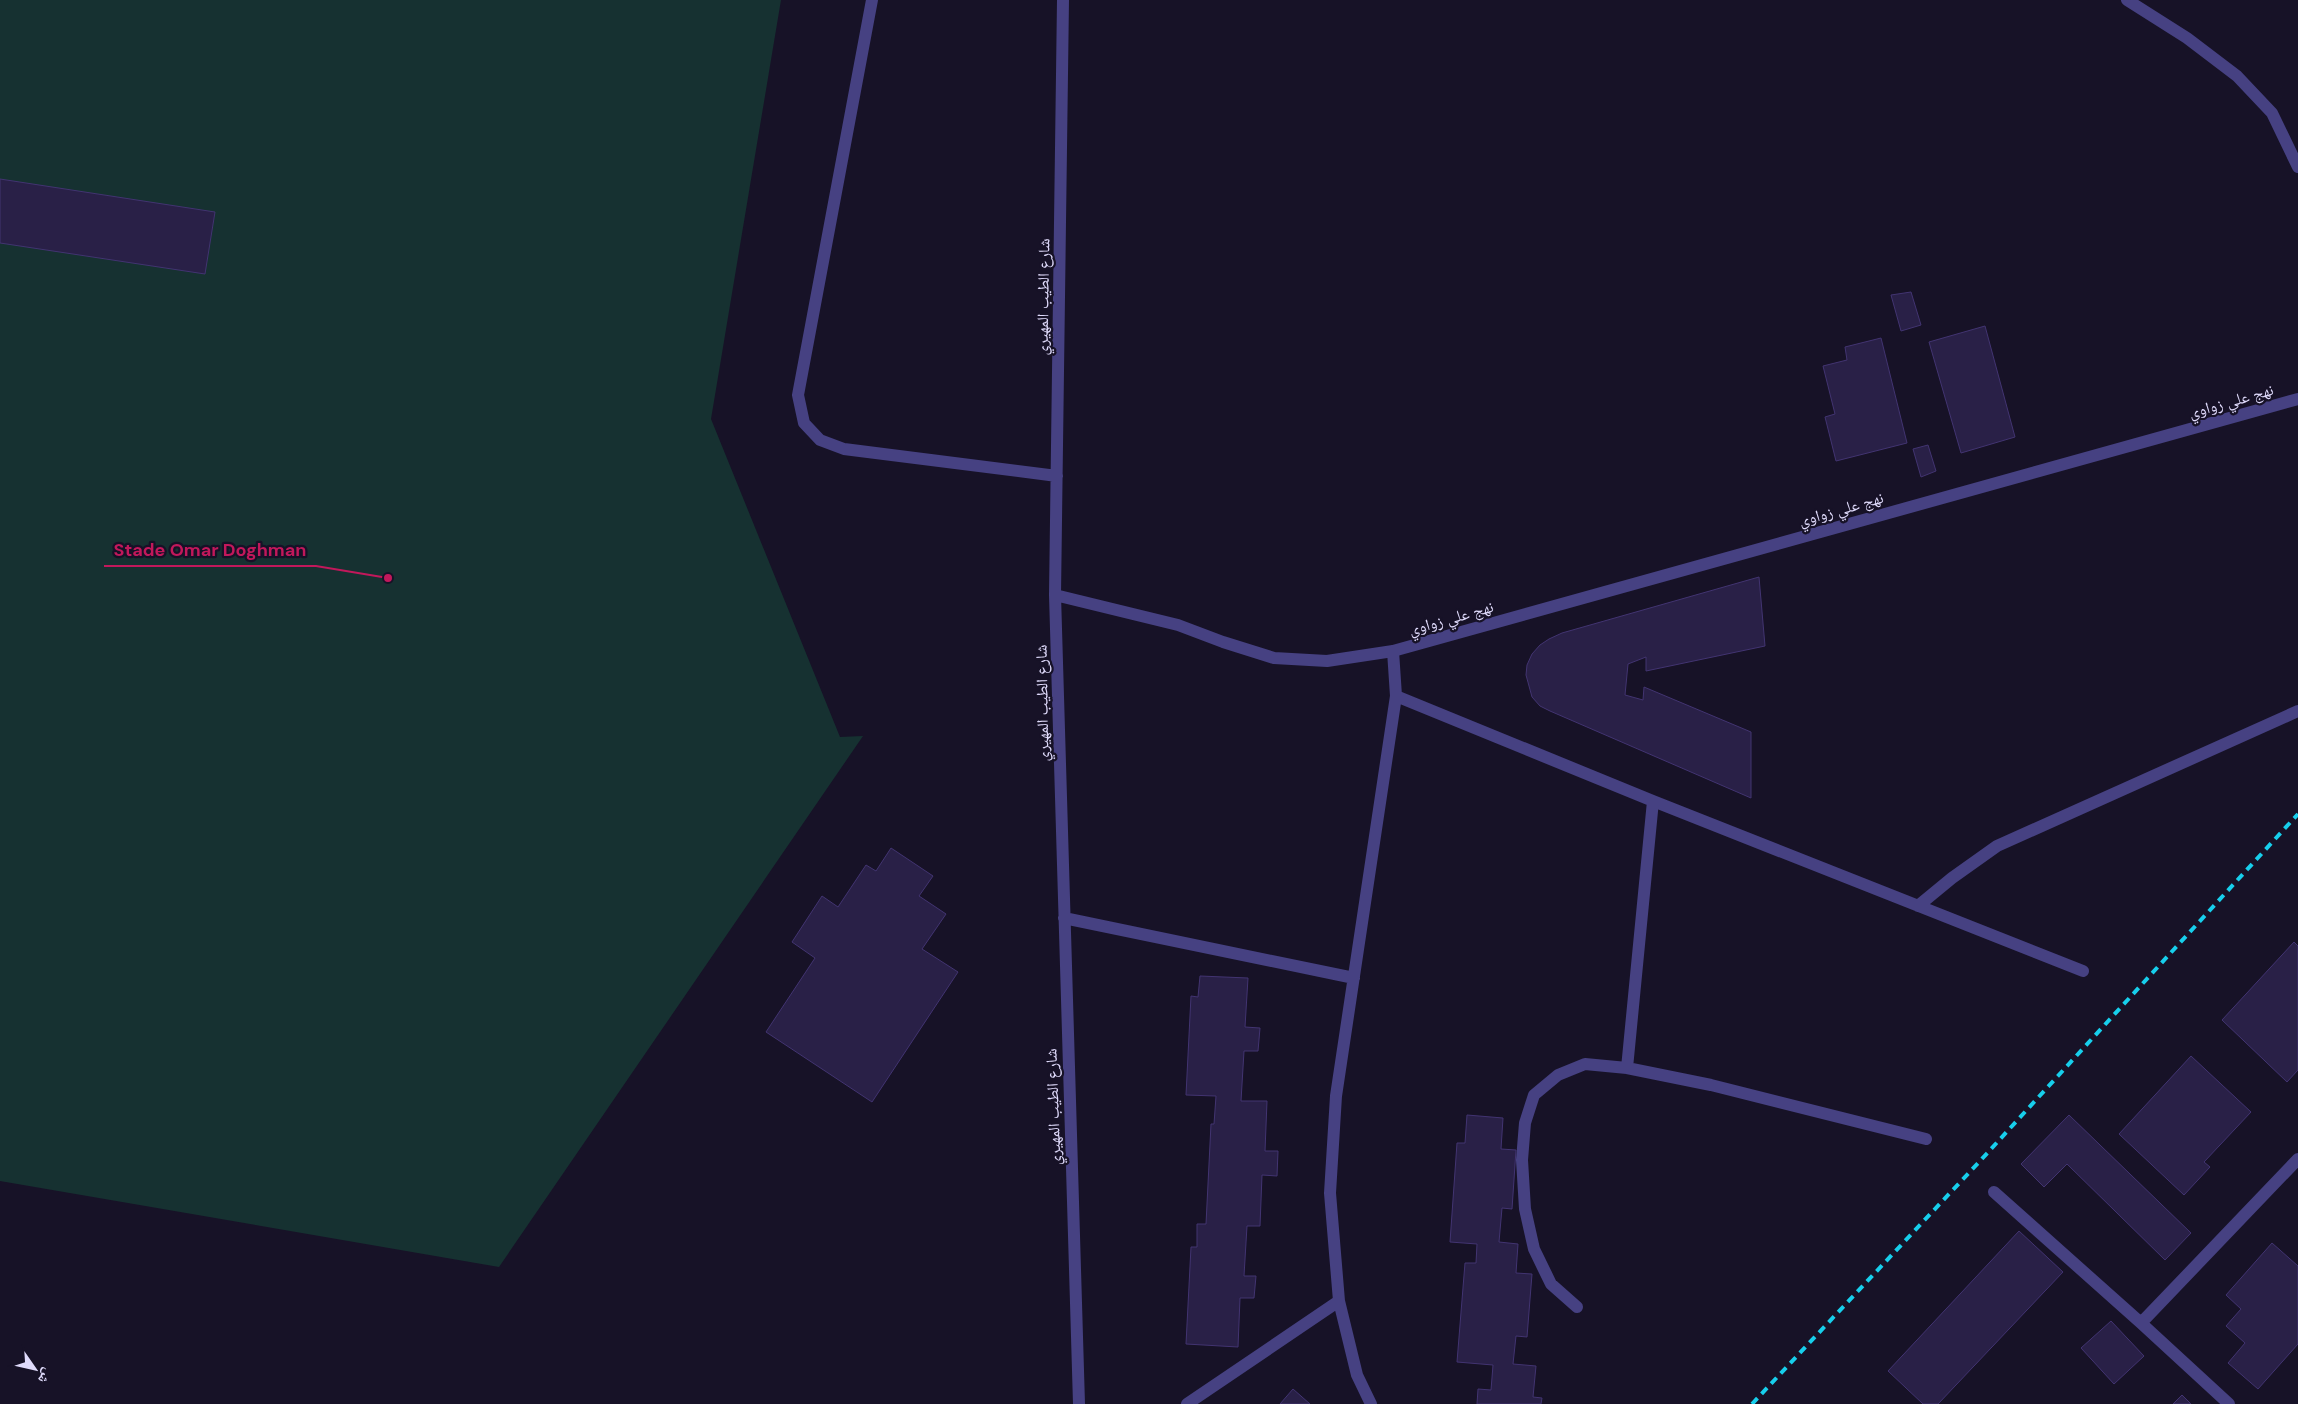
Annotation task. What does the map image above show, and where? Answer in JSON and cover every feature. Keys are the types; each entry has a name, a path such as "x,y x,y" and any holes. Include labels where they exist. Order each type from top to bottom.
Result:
{"street":[{"path":"872,0 798,395 804,423 820,440 844,449 1057,476"},
{"name":"شارع الطيب المهيري","path":"1063,0 1055,595 1079,1404"},
{"path":"2127,0 2187,38 2237,76 2272,114 2298,166"},
{"name":"نهج علي زواوي","path":"1055,595 1178,625 1274,658 1327,661 1393,651 2298,399"},
{"path":"1371,1404 1357,1375 1339,1301 1330,1193 1336,1096 1396,696 1393,651"},
{"path":"1396,696 1653,801 2083,971"},
{"path":"1918,906 1952,878 1997,846 2298,711"},
{"path":"1627,1068 1653,801"},
{"path":"1064,918 1354,978"},
{"path":"1577,1307 1551,1284 1534,1249 1525,1209 1522,1160 1525,1123 1534,1095 1558,1075 1585,1064 1627,1068 1711,1086 1926,1139"},
{"path":"2141,1323 2298,1159"},
{"path":"1994,1192 2229,1404"},
{"path":"1187,1404 1339,1301"}],"green space":[{"path":"0,0 781,0 711,419 840,737 863,736 499,1267 0,1181"}],"building":[{"path":"0,179 215,212 205,274 0,243"},
{"path":"1911,292 1921,325 1901,331 1891,295"},
{"path":"1985,326 2015,437 1961,453 1929,342"},
{"path":"1881,338 1907,443 1836,461 1825,417 1835,414 1823,366 1847,360 1845,347"},
{"path":"1928,445 1936,471 1921,477 1913,449"},
{"path":"1759,577 1765,646 1646,671 1646,657 1628,664 1625,695 1643,700 1644,687 1751,732 1751,798 1550,711 1540,706 1532,697 1526,675 1527,665 1532,654 1549,639 1562,633"},
{"path":"891,848 933,876 919,896 946,914 922,949 958,972 872,1102 766,1032 815,958 792,942 822,896 838,907 866,865 876,871"},
{"path":"2294,942 2298,946 2298,1070 2287,1082 2222,1020"},
{"path":"1200,976 1248,978 1245,1027 1260,1028 1258,1051 1244,1051 1241,1101 1267,1101 1265,1151 1278,1151 1277,1176 1262,1175 1260,1226 1247,1226 1244,1276 1256,1276 1254,1298 1240,1298 1238,1347 1186,1344 1191,1247 1197,1247 1197,1224 1206,1224 1211,1124 1214,1124 1216,1096 1186,1095 1191,996 1198,997"},
{"path":"2191,1056 2251,1112 2204,1162 2210,1167 2184,1195 2119,1134"},
{"path":"1467,1115 1503,1118 1501,1149 1516,1150 1512,1209 1502,1208 1499,1242 1518,1244 1516,1273 1532,1274 1527,1337 1516,1336 1513,1364 1536,1366 1533,1397 1542,1398 1541,1404 1477,1404 1478,1389 1491,1390 1493,1365 1457,1362 1465,1263 1476,1263 1477,1244 1450,1242 1457,1143 1465,1143"},
{"path":"2069,1115 2191,1233 2165,1260 2067,1164 2044,1187 2021,1164"},
{"path":"2019,1231 2063,1272 1938,1404 1923,1404 1888,1371"},
{"path":"2272,1243 2298,1266 2298,1344 2258,1389 2228,1363 2245,1343 2226,1326 2241,1309 2226,1295"},
{"path":"2111,1321 2144,1356 2114,1384 2081,1348"},
{"path":"1293,1389 1310,1404 1280,1404"},
{"path":"2182,1395 2191,1404 2173,1404"}],"railway":[{"path":"1752,1404 1980,1161 2298,814"}],"place":[{"name":"Stade Omar Doghman","path":"388,578"}]}
